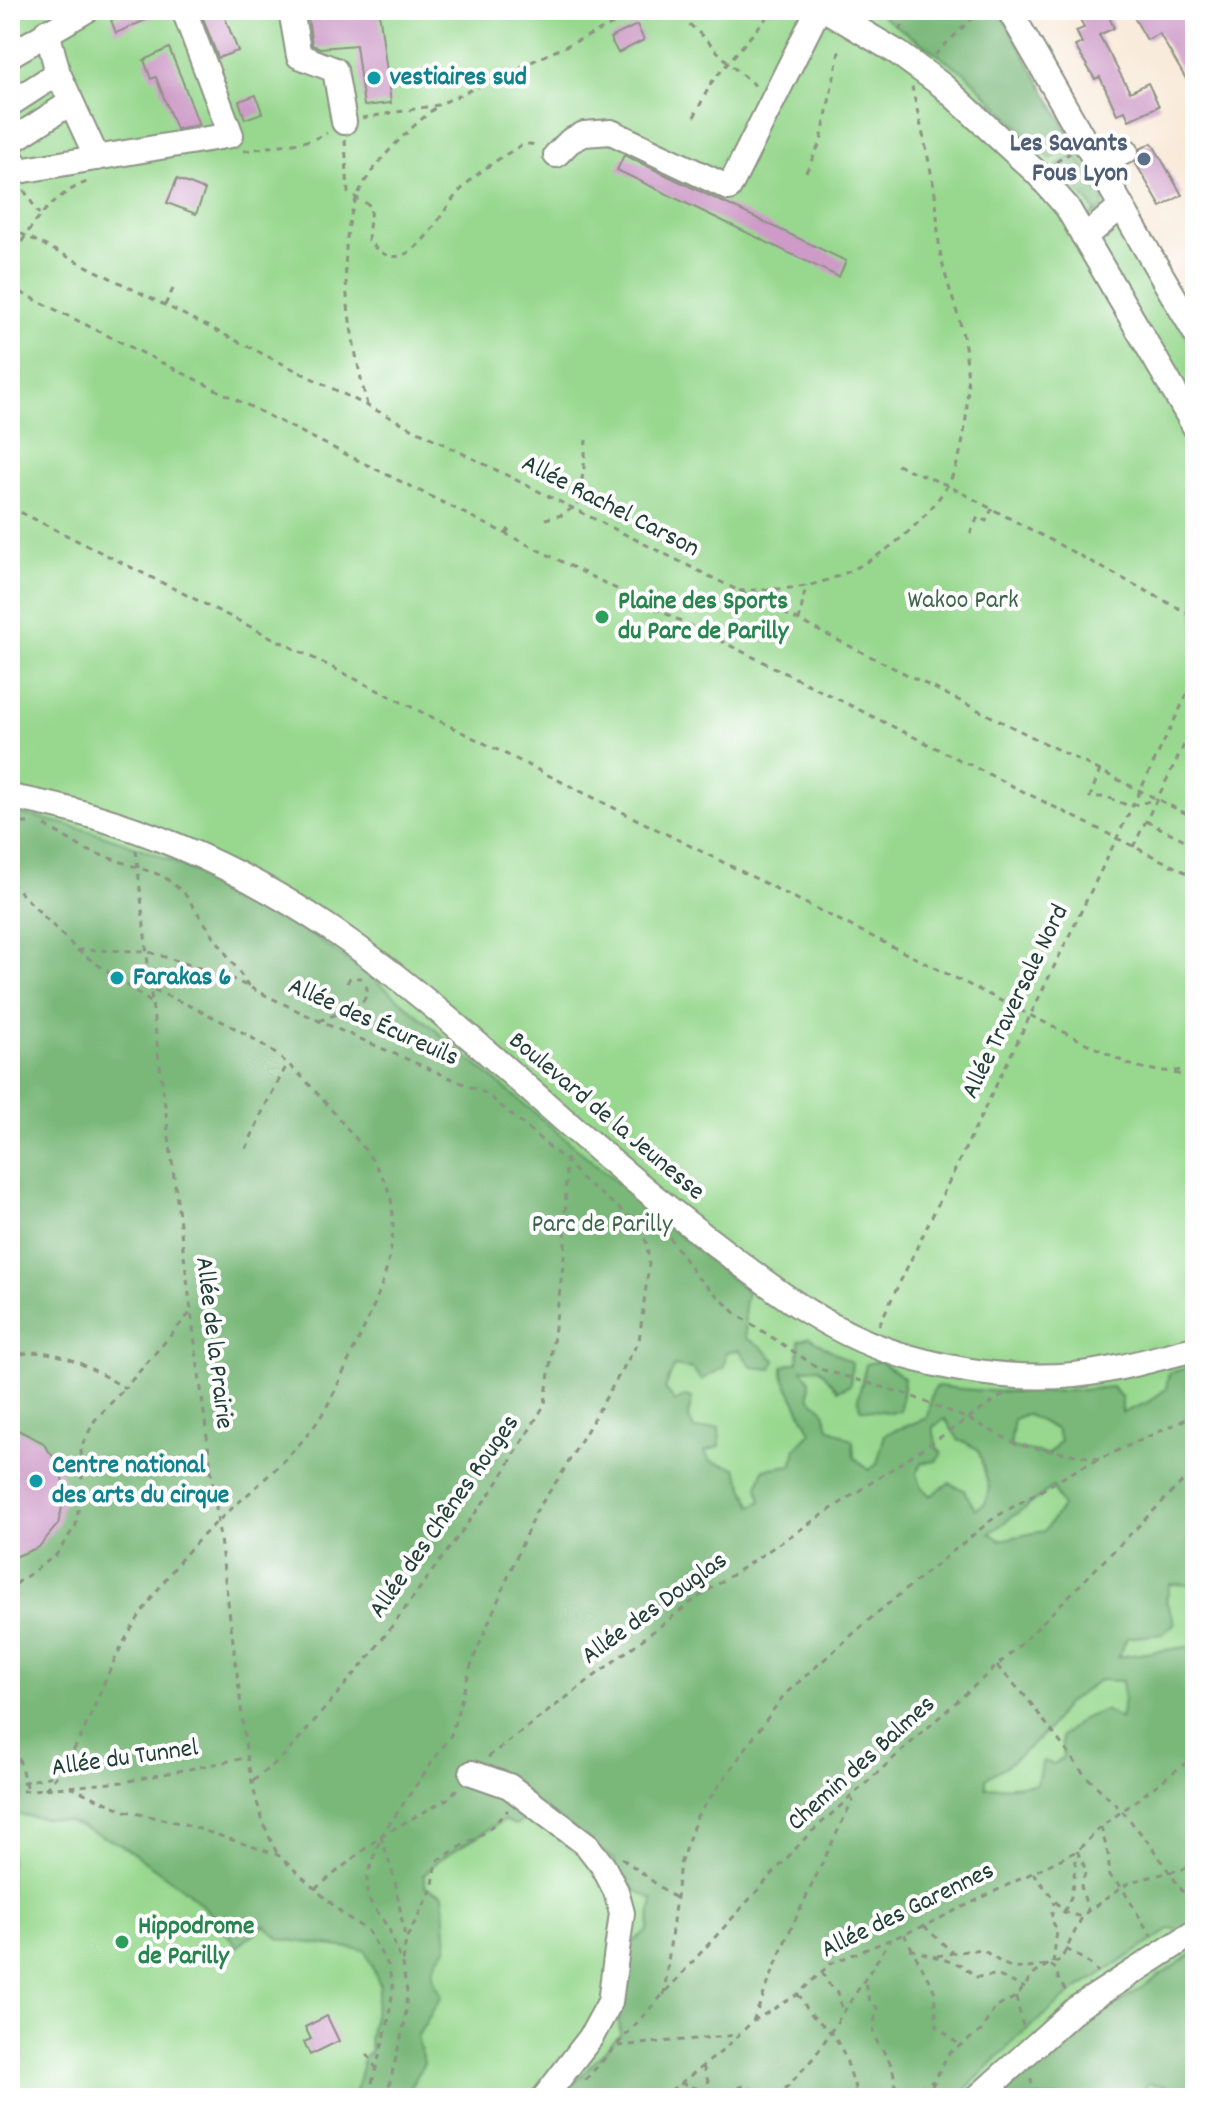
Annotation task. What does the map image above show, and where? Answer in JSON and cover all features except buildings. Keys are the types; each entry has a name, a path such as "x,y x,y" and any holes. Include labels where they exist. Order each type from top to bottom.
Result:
{"street":[{"path":"10,55 87,10"},
{"path":"14,164 96,169 231,135 184,10"},
{"path":"291,10 299,56 335,70 344,122"},
{"path":"556,155 570,141 584,134 611,132 729,188 818,10"},
{"path":"826,10 922,70 968,108 1038,174 1067,207 1195,427"},
{"path":"1009,10 1195,332"},
{"path":"47,31 58,73 96,169"},
{"path":"10,104 58,73"},
{"path":"10,142 70,103"},
{"path":"1099,164 1126,151"},
{"path":"1087,241 1125,215"},
{"name":"Boulevard de la Jeunesse","path":"10,797 58,805 134,830 251,881 308,914 370,970 580,1133 643,1189 780,1296 817,1318 910,1358 1031,1376 1076,1375 1195,1349"},
{"path":"472,1773 509,1786 586,1844 603,1866 616,1891 622,1913 610,2002 591,2037 544,2098"},
{"path":"977,2098 1077,2008 1195,1932"}],"path":[{"path":"232,153 312,140 344,122 438,105 644,10"},
{"path":"670,10 685,19 754,84 755,94"},
{"path":"694,117 711,83 773,10"},
{"path":"897,32 917,10"},
{"path":"736,591 806,585 846,574 875,558 902,537 947,485 965,422 966,354 957,307 942,261 932,178 912,86 922,70 980,10"},
{"path":"806,172 821,141 840,47"},
{"path":"367,405 347,312 349,231 357,198 385,155 410,128 438,105"},
{"path":"344,122 348,193 371,206 368,240 384,254 398,256 412,251 427,238 454,197 484,168 521,145 532,143 556,155"},
{"path":"1038,174 1087,143"},
{"path":"14,164 22,187 39,215"},
{"path":"10,263 39,215 96,169"},
{"name":"Allée Rachel Carson","path":"10,228 1195,818"},
{"path":"11,286 1195,877"},
{"path":"165,305 173,289"},
{"path":"545,519 577,505 586,440"},
{"path":"897,465 947,485 1195,617"},
{"path":"10,507 1128,1064 1195,1079"},
{"path":"970,534 978,517 986,521 992,509"},
{"path":"506,534 510,527"},
{"path":"799,621 806,585"},
{"path":"764,603 766,589"},
{"name":"Allée Traversale Nord","path":"873,1343 885,1311 1195,678"},
{"path":"1195,695 1195,714"},
{"path":"1133,847 1195,723"},
{"path":"1100,770 1090,797 1107,797 1129,806 1156,799"},
{"path":"1146,821 1195,845"},
{"path":"10,823 40,822 86,850 163,876 184,893 251,988"},
{"name":"Allée de la Prairie","path":"134,830 150,988 240,1697 245,1758 266,1833 278,1855"},
{"path":"10,882 77,950 152,1003"},
{"name":"Allée des Écureuils","path":"77,950 146,951 228,977 319,1021 487,1094 566,1161"},
{"path":"319,1021 360,1005 368,994 370,970 350,978 347,983"},
{"path":"45,1789 90,1720 116,1656 173,1569 206,1530 278,1466 313,1428 370,1315 383,1285 390,1252 391,1197 381,1177 365,1149 288,1063 214,1018 150,988"},
{"path":"246,1149 288,1063"},
{"path":"1170,1072 1195,1066"},
{"name":"Allée des Chênes Rouges","path":"253,1781 286,1754 369,1657 496,1485 545,1404 565,1250 566,1161 580,1133"},
{"path":"386,2098 405,2021 407,1991 402,1964 389,1929 367,1897 367,1877 381,1836 451,1735 472,1662 535,1513 562,1473 639,1341 649,1264 647,1244 640,1225"},
{"path":"10,1595 17,1583 56,1555 76,1525 82,1485 81,1447 95,1420 191,1311"},
{"path":"10,1358 22,1352 51,1352 125,1388"},
{"name":"Allée des Douglas","path":"315,1889 381,1836 447,1799 492,1752 697,1598 1031,1376"},
{"path":"664,1995 680,1864 697,1816 784,1695 878,1612 994,1518 1078,1469 1195,1415"},
{"name":"Chemin des Balmes","path":"578,2088 808,1835 997,1666 1195,1469"},
{"path":"997,1666 1026,1697 1084,1774 1122,1811 1171,1872 1195,1909"},
{"path":"10,1736 27,1791"},
{"name":"Allée des Garennes","path":"661,2098 703,2066 753,2021 797,1995 830,1964 924,1926 1077,1851 1101,1827 1195,1756"},
{"name":"Allée du Tunnel","path":"10,1792 123,1782 245,1758"},
{"path":"10,1785 56,1775"},
{"path":"70,1787 126,1811 184,1824 278,1855 344,1915 368,1931 388,1965 393,1988 388,2023 368,2098"},
{"path":"753,2021 786,1939 854,1796"},
{"path":"402,1964 406,1939 432,1890 437,1861 487,1831 506,1810 534,1806"},
{"path":"1101,1827 1109,1858 1109,1876 1122,1888 1162,1953"},
{"path":"381,1836 395,1881 406,1939"},
{"path":"1077,1851 1086,1870 1081,1886 1088,1911"},
{"path":"1064,1912 1071,1897 1077,1851"},
{"path":"933,1957 982,1949 1003,1965 1021,1971 1051,1964 1061,1960 1082,1917 1130,1882 1195,1866"},
{"path":"1032,1872 1064,1912 1082,1917"},
{"path":"932,2098 930,2090 948,2054 981,2031 995,2007 1016,1997 1033,1975 1051,1964 1057,1930 1051,1919 1054,1902"},
{"path":"924,1926 953,1953"},
{"path":"903,1934 934,1990 937,2026 959,2045"},
{"path":"777,2098 795,2080 830,2033 892,1938"},
{"path":"910,1949 961,1965 977,1977 997,1975 1025,1988"},
{"path":"1066,1949 1086,1961"},
{"path":"1051,1964 1077,2008"},
{"path":"822,1972 830,1986 838,1992 843,2014"},
{"path":"865,1982 869,1999 878,2009 873,2023 876,2042 891,2065 896,2098 934,2081"},
{"path":"797,1995 803,1999 805,2009 830,2033 848,2064 858,2098"},
{"path":"1016,1997 1029,2049"},
{"path":"618,2046 738,2035"},
{"path":"367,2054 376,2068"},
{"path":"703,2066 712,2093"},
{"path":"680,2083 712,2093 745,2086 766,2098"}],"green space":[{"name":"Parc de Parilly","path":"10,10 999,10 1195,352 1195,2098 10,2098"},
{"path":"873,10 999,10 1076,145 1051,159 965,73"},
{"path":"1076,154 1099,194 1103,191 1103,208 1088,219 1096,211 1057,165"},
{"path":"10,812 107,837 154,854 245,896 330,948 403,1003 748,1292 744,1305 746,1338 762,1347 775,1360 772,1369 752,1367 739,1350 726,1352 724,1367 701,1380 693,1369 674,1366 665,1388 675,1402 685,1396 692,1398 688,1416 694,1430 719,1427 720,1446 705,1452 710,1461 736,1468 752,1506 761,1501 758,1486 764,1469 792,1465 796,1448 811,1432 783,1376 783,1366 798,1362 799,1341 809,1337 852,1363 850,1385 838,1390 819,1368 802,1369 810,1381 809,1397 823,1409 829,1427 853,1441 854,1457 869,1470 877,1464 885,1434 927,1418 932,1392 937,1386 1024,1392 1112,1387 1122,1398 1122,1413 1148,1402 1166,1389 1169,1373 1195,1366 1195,1585 1170,1584 1166,1601 1175,1623 1162,1634 1127,1638 1118,1657 1193,1646 1195,1642 1195,1915 1191,1930 1171,1929 1072,1993 1019,2036 957,2098 560,2098 620,2035 618,2002 625,1948 648,1930 653,1900 630,1887 626,1893 611,1876 614,1860 544,1808 515,1825 504,1820 437,1861 424,1875 425,1887 443,1894 447,1947 433,1970 434,1981 442,1995 417,2037 424,2063 405,2098 354,2098 364,2058 371,2051 369,2039 380,1985 365,1950 279,1939 265,1925 237,1947 214,1917 188,1892 120,1844 68,1821 10,1814","holes":["1026,1414 1057,1430 1060,1441 1048,1455 1010,1447 1014,1419","945,1419 959,1440 978,1449 989,1487 985,1504 975,1509 964,1490 949,1483 930,1496 921,1486 917,1473 922,1463 936,1461 942,1453 937,1448 933,1427","1053,1487 1062,1507 1044,1531 1000,1540 990,1533","1099,1680 1122,1681 1124,1700 1120,1719 1105,1710 1082,1719 1061,1737 1063,1757 1054,1764 1043,1761 1036,1784 986,1788 986,1778 1009,1764 1048,1730 1065,1705"]},
{"path":"879,1361 904,1378 900,1411 861,1409 858,1399 866,1364"},
{"path":"1195,1952 1195,2089 1192,2098 1177,2098 1166,2086 1148,2083 1139,2098 1000,2098 1067,2038"}],"place":[{"name":"vestiaires sud","path":"374,78"},
{"name":"Les Savants Fous Lyon","path":"1144,159"},
{"name":"Plaine des Sports du Parc de Parilly","path":"602,617"},
{"name":"Farakas 6","path":"117,978"},
{"name":"Centre national des arts du cirque","path":"36,1481"},
{"name":"Hippodrome de Parilly","path":"122,1942"}],"park label":[{"name":"Wakoo Park","path":"963,601"}]}
